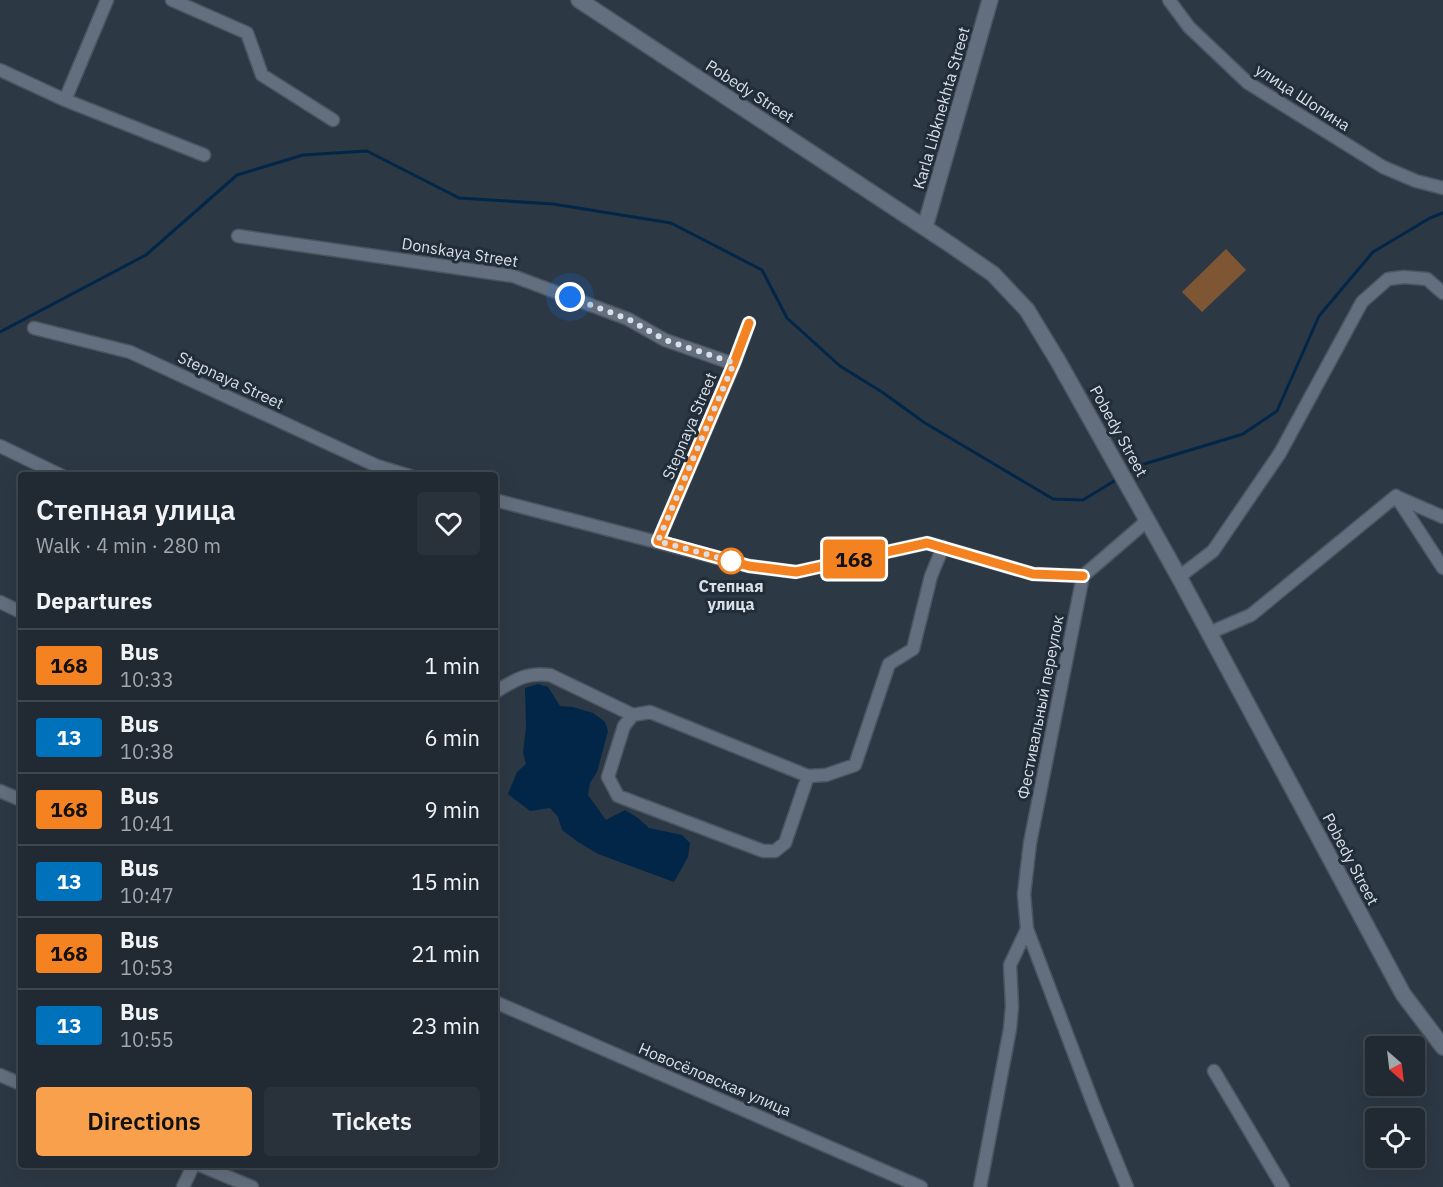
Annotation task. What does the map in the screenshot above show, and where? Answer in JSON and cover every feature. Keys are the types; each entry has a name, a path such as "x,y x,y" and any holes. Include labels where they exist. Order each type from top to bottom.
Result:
{"street":[{"path":"65,100 107,0"},
{"path":"172,0 247,33 262,75 333,120"},
{"name":"Pobedy Street","path":"579,0 993,274 1027,310 1179,576 1403,994 1443,1047"},
{"name":"Karla Libknekhta Street","path":"925,227 990,0"},
{"name":"улица Шопина","path":"1169,0 1189,27 1248,83 1383,167 1443,189"},
{"path":"0,70 65,100 204,155"},
{"name":"Donskaya Street","path":"237,236 513,276 628,319 665,340 734,363"},
{"path":"1179,576 1213,551 1280,453 1362,302 1388,279 1404,277 1428,279 1443,292"},
{"name":"Stepnaya Street","path":"658,541 749,323"},
{"name":"Stepnaya Street","path":"34,327 130,352 377,466 397,472"},
{"path":"0,446 54,472"},
{"path":"1396,496 1443,517"},
{"path":"1396,496 1443,568"},
{"path":"1209,633 1251,615 1396,496"},
{"path":"498,501 749,566 796,572 927,543 1033,574 1083,576 1148,520"},
{"path":"498,690 513,681 535,673 550,675 633,715 650,712 808,776 826,775 855,765 889,664 913,648 931,576 943,547"},
{"name":"Фестивальный переулок","path":"1083,576 1030,843 1024,894 1027,929 1127,1187"},
{"path":"0,602 18,611"},
{"path":"633,715 624,726 608,777 618,796 763,851 775,851 785,843 808,776"},
{"path":"0,791 18,799"},
{"name":"Фестивальный переулок","path":"980,1187 1010,1029 1012,1006 1010,966 1027,929"},
{"name":"Новосёловская улица","path":"498,1003 921,1187"},
{"path":"1214,1071 1283,1187"},
{"path":"0,1075 18,1083"},
{"path":"183,1187 192,1168"},
{"path":"207,1168 252,1187"}],"shaded area":[{"path":"1226,249 1246,270 1202,312 1182,292"}],"water":[{"path":"538,684 548,687 560,706 593,713 605,722 608,731 588,795 606,820 625,810 649,828 682,835 690,843 688,857 674,882 598,854 562,830 558,817 550,808 530,811 508,794 517,772 526,764 523,753 526,727 525,688"}],"waterway":[{"path":"0,332 146,255 237,175 303,155 367,151 459,198 553,204 671,223 762,270 787,318 840,366 925,423 1053,499 1083,500 1119,478"},
{"path":"1128,473 1141,465 1243,434 1277,411 1319,316 1373,252 1430,218 1443,213"}],"bus line":[{"name":"168","path":"749,323 658,541 749,566 796,572 927,543 1033,574 1083,576"}],"place":[{"name":"Степная улица","path":"731,561"}],"route":[{"path":"570,297 628,319 665,340 734,363 658,541 731,561"}]}
